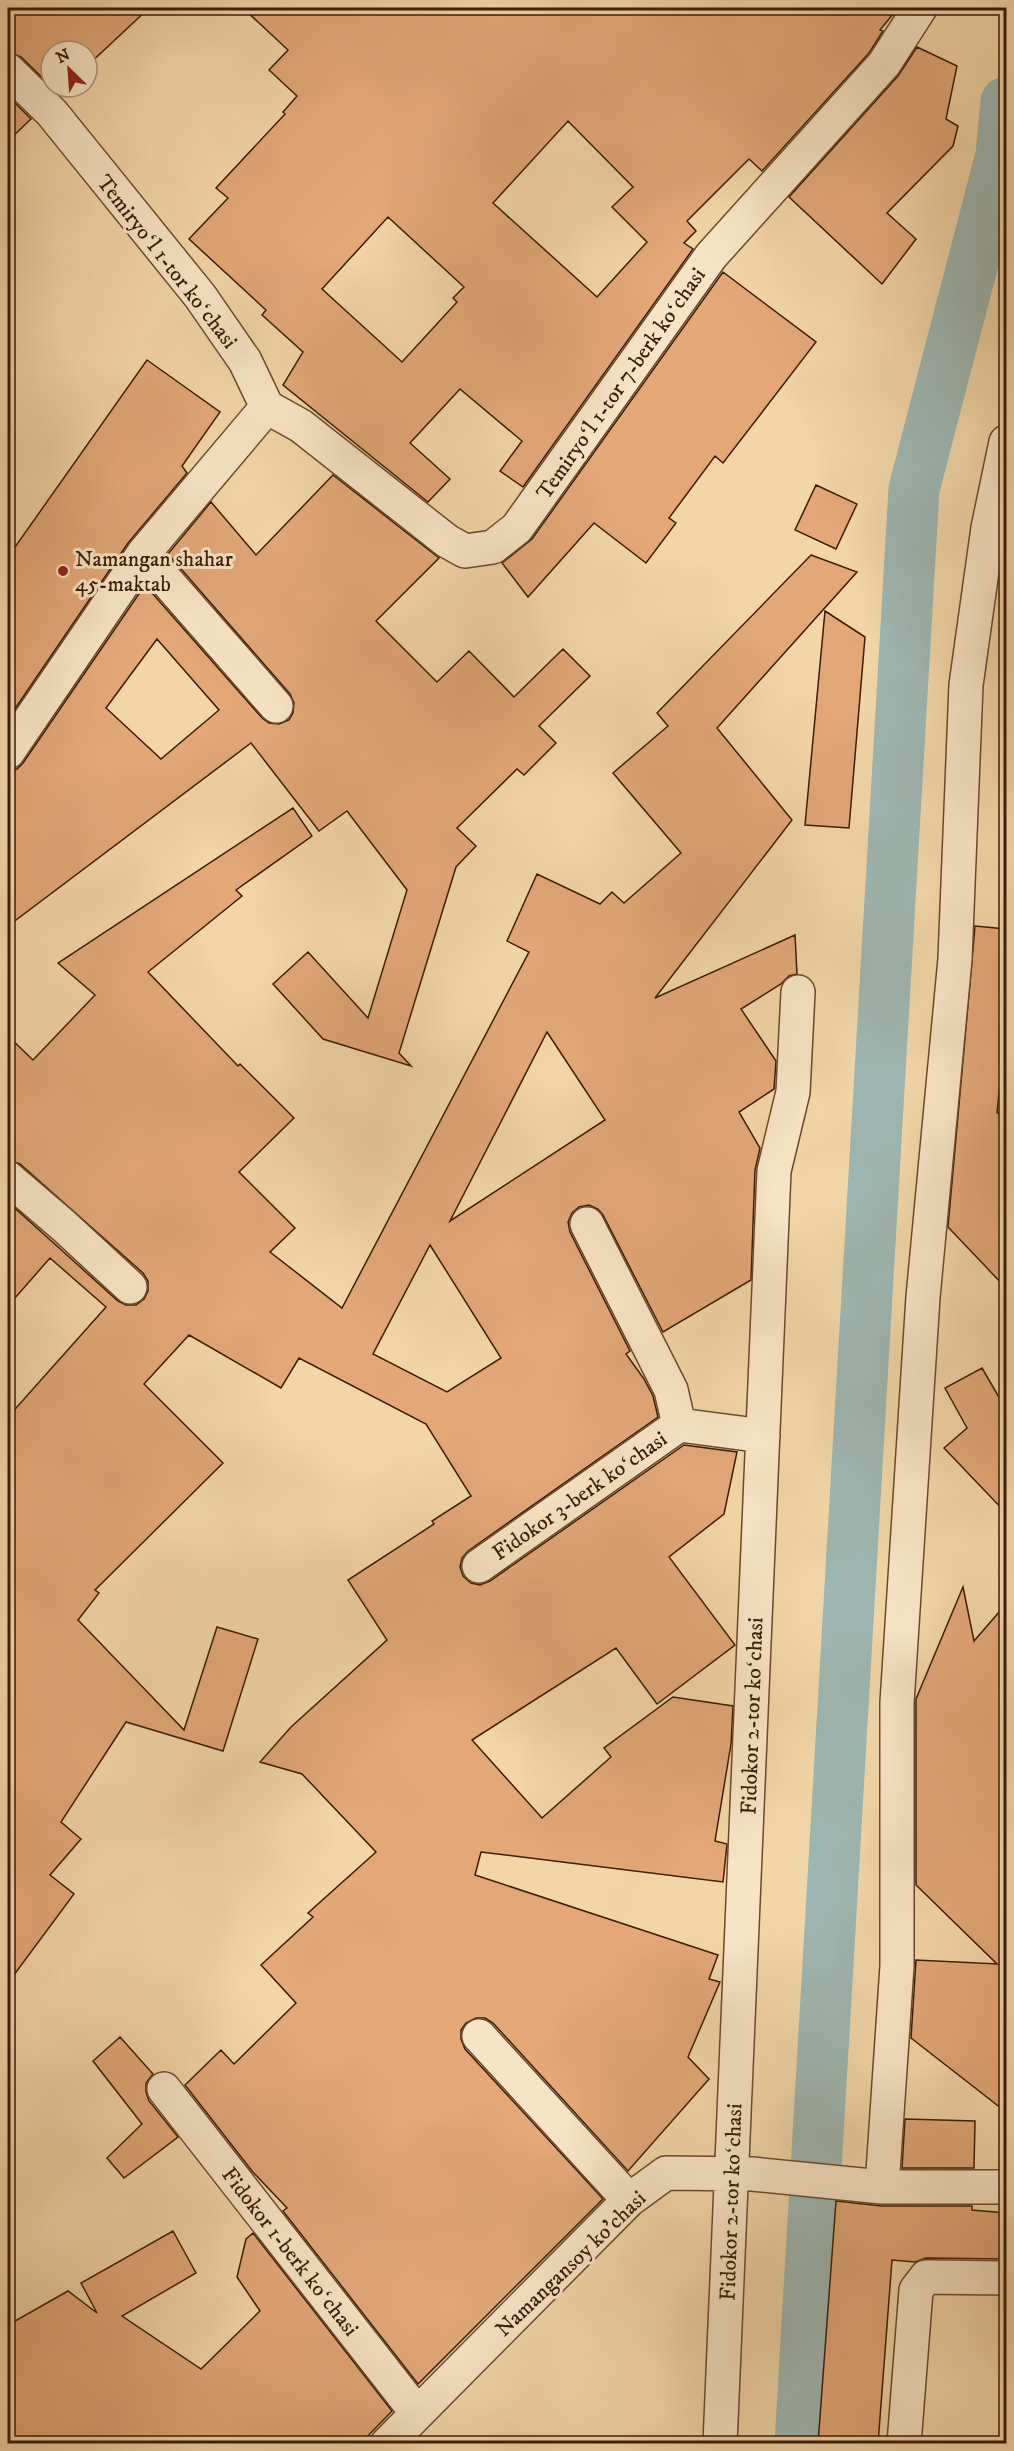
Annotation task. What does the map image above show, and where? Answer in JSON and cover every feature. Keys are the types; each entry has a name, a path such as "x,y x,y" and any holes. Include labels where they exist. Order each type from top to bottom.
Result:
{"street":[{"name":"Temiryoʻl 1-tor 7-berk koʻchasi","path":"267,407 301,426 447,541 465,551 493,547 518,528 711,256 884,64 920,8"},
{"name":"Temiryoʻl 1-tor koʻchasi","path":"8,70 52,113 200,296 245,361 267,407"},
{"path":"8,752 143,554 267,407"},
{"path":"882,2187 897,1966 897,1703 923,1297 955,959 966,685 988,528 1006,442"},
{"path":"143,554 276,706"},
{"name":"Fidokor 2-tor koʻchasi","path":"720,2444 742,2174 762,1436 774,1171 793,1092 798,992"},
{"path":"8,1178 130,1287"},
{"name":"Fidokor 3-berk koʻchasi","path":"587,1224 671,1390 679,1425"},
{"name":"Fidokor 3-berk koʻchasi","path":"479,1566 679,1425 762,1436"},
{"path":"479,2036 629,2200"},
{"name":"Fidokor 1-berk koʻchasi","path":"164,2089 417,2413"},
{"name":"Namangansoy ko'chasi","path":"387,2444 629,2200 666,2173 742,2174 882,2187 1006,2187"},
{"path":"904,2444 916,2290 926,2277 1006,2278"}],"building":[{"path":"8,8 149,8 99,55 99,39 39,39 39,74 21,57 8,52"},
{"path":"243,8 898,8 880,30 883,31 869,53 762,171 749,159 687,221 696,231 684,243 693,249 523,487 500,471 522,441 460,389 410,443 450,479 428,502 283,385 303,352 262,315 266,310 189,239 228,198 216,188 285,114 283,112 297,96 269,70 288,50","holes":["568,121 633,187 612,207 647,242 597,297 493,203","388,217 464,287 453,298 457,302 402,362 322,289"]},
{"path":"917,47 957,66 946,119 958,126 953,146 887,213 916,239 882,284 789,197 898,76"},
{"path":"8,96 31,119 8,141"},
{"path":"723,272 816,342 723,463 715,456 669,518 676,523 646,563 594,523 528,597 502,563 532,539"},
{"path":"147,360 220,412 182,466 187,473 128,543 8,719 8,557"},
{"path":"333,475 439,558 376,621 437,682 469,651 514,697 563,649 590,676 539,726 556,743 524,775 517,769 457,828 476,846 456,867 399,1053 411,1066 323,1039 273,984 308,952 368,1018 407,890 347,811 319,831 251,743 8,926 8,771 17,769 23,763 145,585 262,718 269,723 279,724 289,720 293,713 294,703 290,694 168,554 211,502 256,555","holes":["157,639 219,710 161,759 106,708"]},
{"path":"816,485 857,504 836,549 795,530"},
{"path":"811,555 857,572 717,728 792,820 655,998 795,935 797,974 789,976 781,984 741,1009 776,1061 774,1089 739,1112 760,1148 755,1170 751,1280 663,1332 603,1215 598,1209 589,1205 579,1207 572,1213 568,1222 570,1232 630,1351 626,1354 653,1396 658,1417 468,1551 462,1558 460,1567 463,1576 471,1583 480,1585 490,1581 684,1445 737,1452 724,1514 669,1557 735,1645 657,1704 616,1648 472,1740 542,1818 611,1757 604,1748 673,1697 733,1706 731,1744 715,1841 727,1844 723,1882 481,1852 475,1875 718,1955 709,1979 720,1982 688,2057 709,2079 628,2171 493,2023 485,2018 476,2018 466,2023 461,2030 461,2039 465,2049 603,2199 418,2384 283,2211 287,2208 252,2171 185,2085 221,2050 234,2064 296,2003 261,1965 313,1917 308,1913 376,1852 302,1774 260,1762 291,1727 387,1640 348,1580 434,1524 432,1521 471,1496 426,1424 299,1358 281,1388 189,1335 144,1384 223,1463 95,1590 99,1593 78,1620 184,1730 217,1627 258,1639 223,1751 126,1722 61,1822 81,1839 50,1875 74,1894 8,1983 8,1417 106,1307 50,1258 8,1306 8,1202 118,1301 126,1305 136,1305 144,1299 148,1291 148,1281 143,1273 20,1164 8,1160 8,1036 33,1060 95,995 58,963 293,808 312,836 236,890 242,896 148,972 238,1066 240,1064 294,1118 239,1172 295,1228 270,1252 342,1308 529,952 507,941 537,874 600,904 612,892 624,903 681,853 613,773 668,726 657,713","holes":["547,1032 605,1120 450,1221","430,1245 501,1358 447,1392 373,1354"]},
{"path":"825,611 865,637 849,828 805,825"},
{"path":"975,926 1006,929 1006,1024 997,1113 1006,1115 1006,1288 948,1227"},
{"path":"982,1368 1000,1399 1006,1393 1006,1513 944,1448 967,1428 945,1388"},
{"path":"963,1587 974,1641 1006,1604 1006,2112 911,2038 916,1960 997,1964 916,1885 916,1699"},
{"path":"120,2037 153,2074 146,2083 149,2101 178,2137 124,2178 107,2158 142,2124 93,2061"},
{"path":"905,2119 975,2121 974,2168 902,2168"},
{"path":"836,2201 882,2206 972,2206 972,2210 1006,2213 1006,2259 926,2258 915,2262 892,2260 878,2444 818,2444"},
{"path":"173,2231 196,2273 122,2316 201,2369 260,2311 237,2277 246,2239 253,2233 392,2411 360,2444 8,2444 8,2325 68,2291 97,2313 81,2283"}],"waterway":[{"path":"800,2444 914,489 1001,155 1006,102"}],"place":[{"name":"Namangan shahar 45-maktab","path":"63,571"}]}
